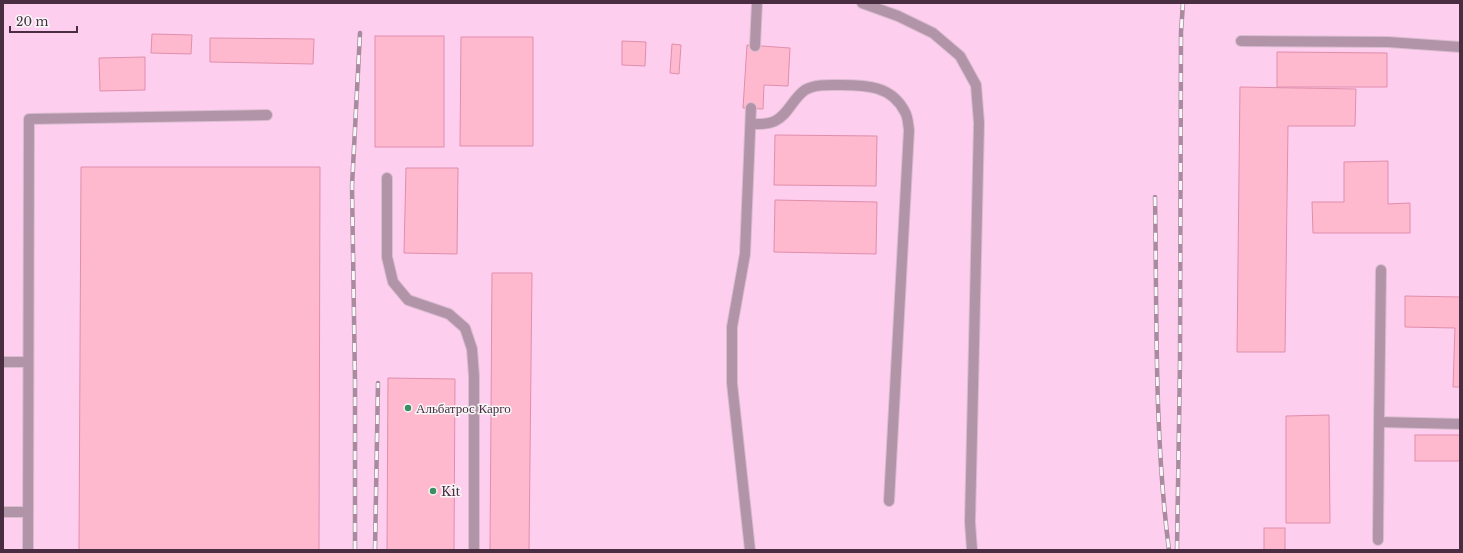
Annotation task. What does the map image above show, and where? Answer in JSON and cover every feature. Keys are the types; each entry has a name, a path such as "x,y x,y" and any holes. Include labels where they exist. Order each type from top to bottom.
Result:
{"lane":[{"path":"755,46 757,3"},
{"path":"862,3 898,16 933,33 960,56 976,85 979,123 970,522 972,550"},
{"path":"1241,41 1388,42 1460,47"},
{"path":"751,124 765,124 776,121 795,99 806,90 820,85 865,86 883,90 896,99 906,113 909,130 889,501"},
{"path":"750,550 732,383 732,327 745,254 752,108"},
{"path":"28,550 29,119 267,115"},
{"path":"387,178 387,257 393,282 408,300 449,314 465,328 472,349 474,376 474,550"},
{"path":"1378,540 1381,270"},
{"path":"3,362 28,362"},
{"path":"1379,422 1460,424"},
{"path":"3,512 28,512"}],"shaded area":[{"path":"3,3 1460,3 1460,550 3,550"}],"building":[{"path":"152,34 192,35 191,54 151,53"},
{"path":"375,36 444,36 444,147 375,147"},
{"path":"461,37 533,37 533,146 460,146"},
{"path":"210,38 314,39 313,64 210,62"},
{"path":"622,41 646,42 645,66 622,65"},
{"path":"672,44 681,45 679,74 670,73"},
{"path":"747,45 790,48 788,86 764,85 763,109 743,108"},
{"path":"1277,52 1387,53 1387,87 1277,87"},
{"path":"145,57 145,90 100,91 99,58"},
{"path":"1240,87 1356,89 1355,126 1288,126 1285,352 1237,352"},
{"path":"775,135 877,136 876,186 774,185"},
{"path":"1388,161 1388,204 1410,203 1410,233 1313,233 1312,202 1344,202 1344,162"},
{"path":"81,167 320,167 319,550 79,550"},
{"path":"406,168 458,168 457,254 404,253"},
{"path":"775,200 877,202 876,254 774,252"},
{"path":"492,273 532,273 529,550 490,550"},
{"path":"1405,296 1460,297 1460,387 1453,387 1455,328 1405,327"},
{"path":"388,378 455,379 454,550 387,550"},
{"path":"1329,415 1330,523 1286,523 1286,416"},
{"path":"1415,435 1460,435 1460,461 1415,461"},
{"path":"1264,528 1285,528 1285,550 1264,550"}],"railway":[{"path":"1177,550 1180,362 1181,32 1183,3"},
{"path":"355,550 355,382 352,186 360,33"},
{"path":"1155,197 1157,374 1161,462 1169,550"},
{"path":"375,550 378,383"}],"place":[{"name":"Альбатрос Карго","path":"408,408"},
{"name":"Kit","path":"433,491"}]}
